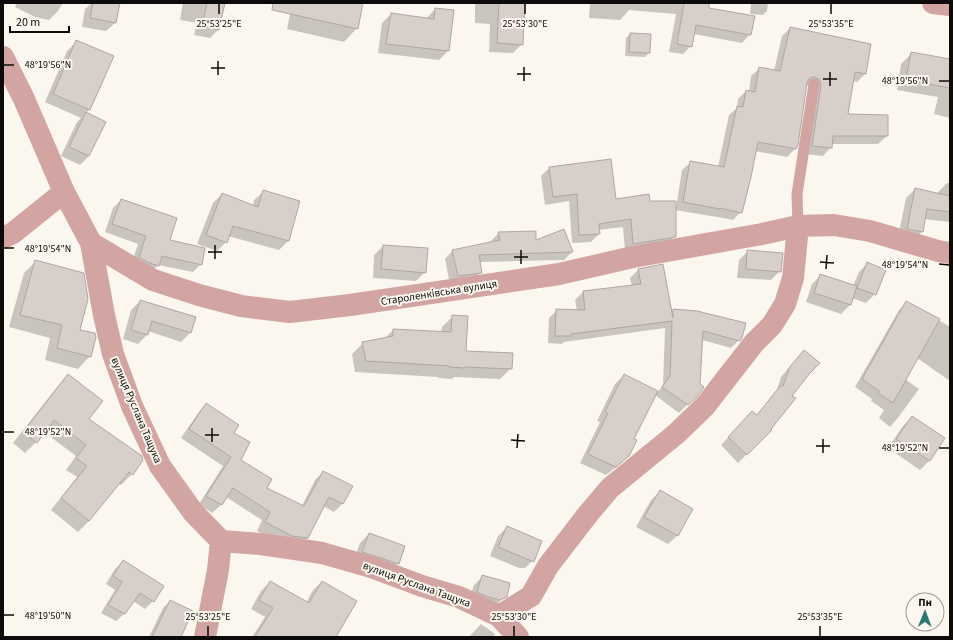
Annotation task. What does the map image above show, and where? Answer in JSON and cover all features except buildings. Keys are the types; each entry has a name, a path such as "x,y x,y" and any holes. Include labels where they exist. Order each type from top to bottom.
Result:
{"street":[{"path":"933,3 950,5"},
{"name":"вулиця Руслана Тащука","path":"3,57 24,99 64,192 91,243 104,315 113,354 132,406 160,466 193,512 221,541 261,544 322,553 371,566 422,586 459,597 499,616 518,637"},
{"path":"3,238 13,233 64,192"},
{"path":"499,616 531,596 548,566 610,488 676,434 705,406 754,343 772,325 785,304 793,278 798,226"},
{"name":"Староленківська вулиця","path":"91,243 153,280 199,295 241,306 290,312 357,304 559,274 633,257 762,234 798,226 834,226 870,231 938,251 950,253"},
{"path":"205,637 218,570 221,541"}],"lane":[{"path":"798,226 797,194 814,84"}]}
